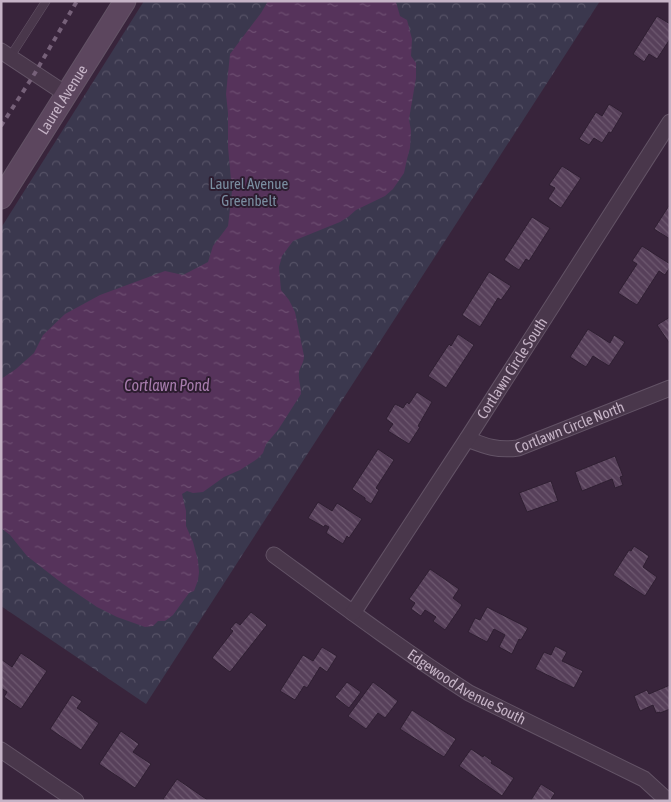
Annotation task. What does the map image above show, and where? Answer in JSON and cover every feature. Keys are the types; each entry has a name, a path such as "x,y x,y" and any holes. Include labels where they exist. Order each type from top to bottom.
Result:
{"street":[{"name":"Laurel Avenue","path":"1,198 125,1"},
{"path":"5,54 66,94"},
{"name":"Cortlawn Circle South","path":"353,613 670,122"},
{"name":"Cortlawn Circle North","path":"467,439 488,448 506,450 518,448 670,388"},
{"name":"Edgewood Avenue South","path":"274,555 353,613 469,693 644,779 668,801"},
{"path":"1,750 76,801"}],"lane":[{"path":"5,54 46,1"}],"green space":[{"name":"Laurel Avenue Greenbelt","path":"144,1 600,1 146,704 1,606 1,228"}],"water":[{"name":"Cortlawn Pond","path":"268,1 396,2 400,16 407,20 412,39 411,56 416,63 416,78 409,119 411,131 410,148 404,173 393,189 385,196 356,210 340,222 293,241 282,256 279,267 281,290 295,312 304,356 299,372 301,394 278,430 266,444 263,453 257,459 240,470 224,477 203,492 193,493 187,491 182,494 186,511 186,526 198,561 198,580 194,591 189,593 173,615 165,621 158,621 153,626 145,627 117,617 97,607 63,584 27,556 10,535 1,528 1,379 34,353 43,335 65,314 100,295 165,271 183,275 208,262 213,246 228,226 232,191 226,94 230,54"}],"building":[{"path":"657,16 670,24 670,39 657,59 649,54 644,62 633,54"},
{"path":"609,104 623,113 611,133 609,132 602,143 594,138 589,145 579,139 596,112 602,116"},
{"path":"562,166 581,178 561,208 548,199 555,188 549,185"},
{"path":"670,204 670,239 654,229"},
{"path":"532,217 550,228 529,261 526,259 519,270 504,260"},
{"path":"642,246 670,264 670,267 665,275 659,271 637,305 618,293 637,264 632,261"},
{"path":"489,272 511,286 501,300 498,298 480,327 462,315"},
{"path":"670,317 670,344 657,325"},
{"path":"588,329 610,343 614,335 625,342 609,366 593,356 586,367 570,357"},
{"path":"458,334 474,345 446,388 428,376 449,344 451,346"},
{"path":"417,392 432,402 409,444 388,431 393,424 386,419 395,404 403,408 407,402 409,404"},
{"path":"378,449 394,460 376,488 379,490 371,504 352,489"},
{"path":"615,456 623,476 620,477 623,485 615,488 612,479 582,491 575,472"},
{"path":"551,481 558,501 527,512 519,493"},
{"path":"318,502 332,511 337,503 362,519 349,538 347,536 343,544 326,533 329,527 325,525 324,527 308,518"},
{"path":"634,546 649,556 643,567 657,577 645,596 613,575 629,550 631,551"},
{"path":"430,569 459,589 453,598 462,605 445,630 433,621 436,617 425,610 421,616 411,609 415,603 409,599"},
{"path":"487,607 528,628 521,640 519,639 512,654 499,647 505,635 494,629 487,642 468,632 475,618 480,620"},
{"path":"251,612 267,625 230,672 212,658 233,631 230,629 236,622 240,625"},
{"path":"555,646 567,652 562,661 583,671 574,688 535,669 544,652 551,655"},
{"path":"322,647 337,656 327,672 320,667 307,688 304,686 295,700 280,691 303,655 313,661"},
{"path":"21,653 47,671 21,709 4,697 7,692 1,688 1,659 12,667"},
{"path":"347,682 361,692 349,708 335,697"},
{"path":"373,682 398,701 385,718 378,713 366,729 348,716"},
{"path":"670,685 670,709 656,713 653,705 640,711 634,696 647,690 649,694"},
{"path":"72,695 82,701 77,708 99,723 81,750 50,729"},
{"path":"412,710 456,739 444,757 400,729"},
{"path":"121,731 139,744 133,752 151,764 135,788 99,764"},
{"path":"471,749 483,757 484,755 492,761 491,763 514,778 502,796 459,766"},
{"path":"177,779 209,801 166,801 163,799"},
{"path":"541,784 555,793 550,801 531,800"}],"railway":[{"path":"1,126 35,73 77,1"}]}
